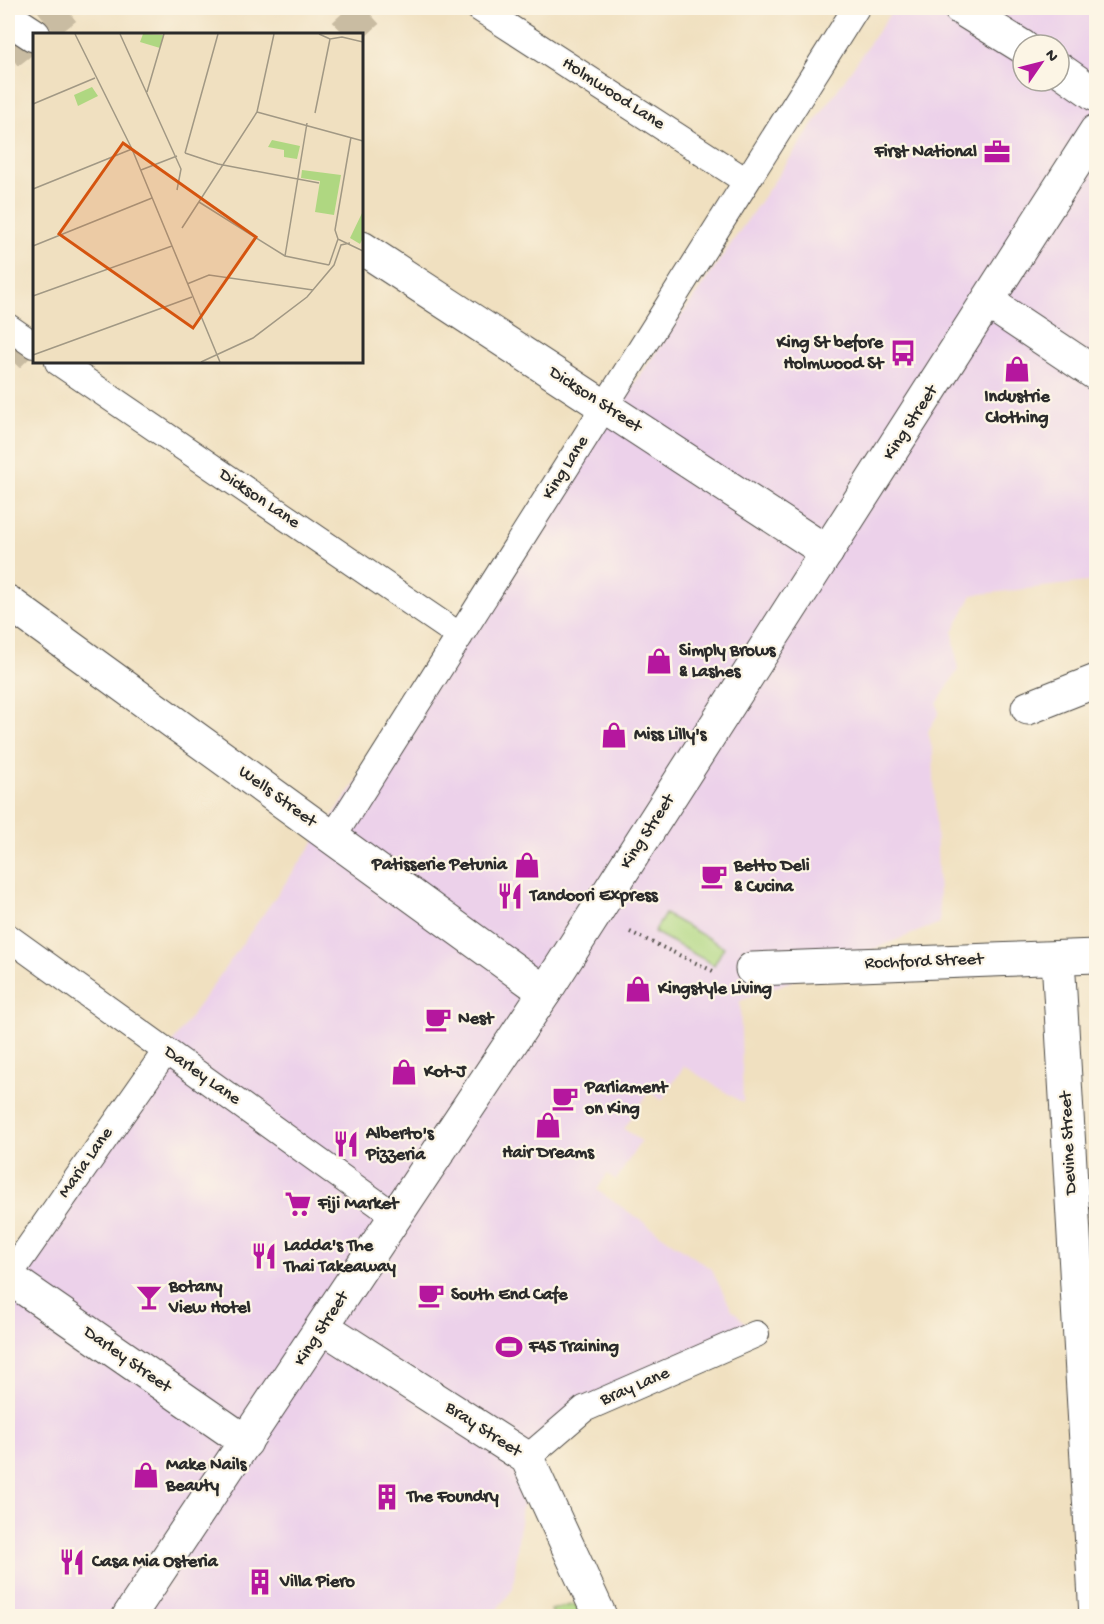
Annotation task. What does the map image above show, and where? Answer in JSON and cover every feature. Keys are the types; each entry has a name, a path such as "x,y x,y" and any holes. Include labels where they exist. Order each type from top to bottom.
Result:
{"main road":[{"path":"960,8 1011,40"},
{"path":"8,18 33,34"},
{"path":"1071,77 1096,95"},
{"name":"King Street","path":"129,1617 545,992 1096,131"},
{"name":"Dickson Street","path":"363,249 827,552"},
{"path":"988,302 1096,374"},
{"name":"Wells Street","path":"8,603 545,992"},
{"path":"1028,708 1096,681"},
{"name":"Rochford Street","path":"752,969 1096,956"},
{"name":"Devine Street","path":"1058,958 1096,1617"},
{"name":"Darley Street","path":"8,1277 246,1442"},
{"name":"Bray Street","path":"323,1327 527,1458 600,1617"}],"lane":[{"name":"Holmwood Lane","path":"479,8 746,181"},
{"name":"King Lane","path":"333,837 856,8"},
{"path":"8,327 33,344"},
{"name":"Dickson Lane","path":"59,363 460,636"},
{"name":"Darley Lane","path":"8,937 396,1216"},
{"name":"Maria Lane","path":"8,1277 166,1051"},
{"name":"Bray Lane","path":"527,1458 584,1409 756,1334"}],"path":[{"path":"594,914 726,978 752,969"}],"shaded area":[{"path":"894,8 1096,8 1096,581 972,595 953,632 958,670 937,704 939,713 928,731 933,753 940,923 740,1001 743,1103 684,1066 662,1100 649,1092 624,1129 641,1141 616,1180 607,1174 597,1190 711,1269 731,1308 756,1334 584,1409 527,1458 513,1589 492,1616 8,1616 8,1275 460,636"}],"green space":[{"path":"665,914 724,947 714,965 654,932"},
{"path":"578,1605 591,1616 554,1616 551,1610"}],"tunnel":[{"path":"34,33 66,8"},
{"path":"345,33 372,8"},
{"path":"8,53 33,34"},
{"path":"8,356 33,332"}],"place":[{"name":"First National","path":"997,152"},
{"name":"King St before Holmwood St","path":"903,353"},
{"name":"Industrie Clothing","path":"1017,369"},
{"name":"Simply Brows & Lashes","path":"659,661"},
{"name":"Miss Lilly's","path":"614,735"},
{"name":"Patisserie Petunia","path":"527,865"},
{"name":"Betto Deli & Cucina","path":"714,876"},
{"name":"Tandoori Express","path":"510,896"},
{"name":"Kingstyle Living","path":"638,989"},
{"name":"Nest","path":"438,1019"},
{"name":"Kot-J","path":"404,1072"},
{"name":"Parliament on King","path":"565,1098"},
{"name":"Hair Dreams","path":"548,1125"},
{"name":"Alberto's Pizzeria","path":"346,1144"},
{"name":"Fiji Market","path":"298,1204"},
{"name":"Ladda's The Thai Takeaway","path":"264,1256"},
{"name":"South End Cafe","path":"431,1295"},
{"name":"Botany View Hotel","path":"149,1297"},
{"name":"F45 Training","path":"509,1347"},
{"name":"Make Nails Beauty","path":"146,1475"},
{"name":"The Foundry","path":"387,1497"},
{"name":"Casa Mia Osteria","path":"72,1562"},
{"name":"Villa Piero","path":"260,1582"}]}
